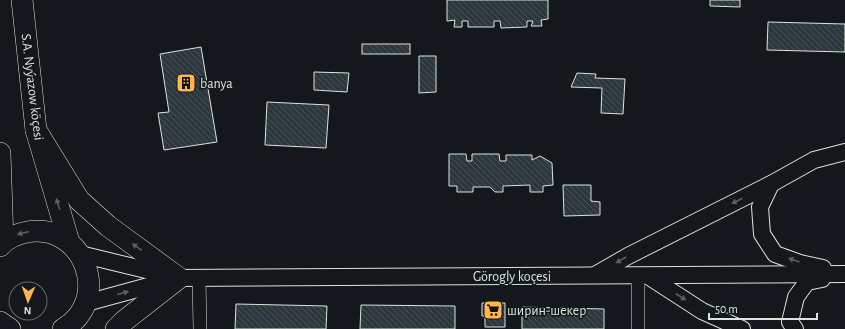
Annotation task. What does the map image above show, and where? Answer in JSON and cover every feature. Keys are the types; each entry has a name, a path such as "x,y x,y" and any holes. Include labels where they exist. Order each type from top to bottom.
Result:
{"main road":[{"name":"S.A. Nyýazow köçesi","path":"22,0 36,130 74,248 87,269 89,286 86,303"},
{"path":"36,130 79,200 108,226 189,278 124,320 116,329"},
{"path":"0,153 1,244 18,234 36,231 53,234 74,248"},
{"path":"64,329 77,317 86,303"},
{"path":"0,322 10,329"}],"street":[{"path":"593,276 628,256 772,184 814,160 845,152"},
{"path":"772,184 760,207 762,234 775,254 800,263 845,274"},
{"path":"74,248 189,278"},
{"path":"795,329 790,322 796,297 807,282 845,274"},
{"name":"Görogly koçesi","path":"189,278 845,274"},
{"path":"638,329 643,276 702,311 742,329"},
{"path":"86,303 189,278"},
{"path":"189,278 200,329"}],"building":[{"path":"447,0 548,0 548,19 541,20 542,26 531,26 533,21 527,21 527,27 501,28 500,21 494,21 494,27 468,27 468,21 462,21 462,27 454,27 455,20 447,21"},
{"path":"710,0 740,0 740,7 710,6"},
{"path":"768,22 845,24 845,52 767,50"},
{"path":"362,44 410,44 410,54 362,54"},
{"name":"banya","path":"201,47 217,142 164,150 158,113 169,112 160,54"},
{"path":"419,56 436,56 436,92 419,93"},
{"path":"314,72 349,73 347,92 314,90"},
{"path":"577,73 596,74 595,78 625,79 623,114 601,113 602,88 571,87"},
{"path":"267,102 329,105 326,148 265,145"},
{"path":"449,154 466,154 467,161 472,161 472,154 499,154 500,161 506,161 506,155 532,155 532,160 540,156 552,163 553,185 543,186 543,192 530,192 530,185 503,186 503,192 495,192 490,187 473,187 473,192 457,192 457,186 449,186"},
{"path":"563,185 591,185 591,201 600,202 600,215 564,216"},
{"name":"ширин-шекер","path":"482,303 505,303 505,327 485,327 485,316 482,316"},
{"path":"236,304 327,306 326,329 235,329"},
{"path":"361,305 455,306 455,329 360,329"},
{"path":"522,307 604,309 604,329 522,329"}],"place":[{"name":"banya","path":"186,83"},
{"name":"ширин-шекер","path":"493,310"}]}
